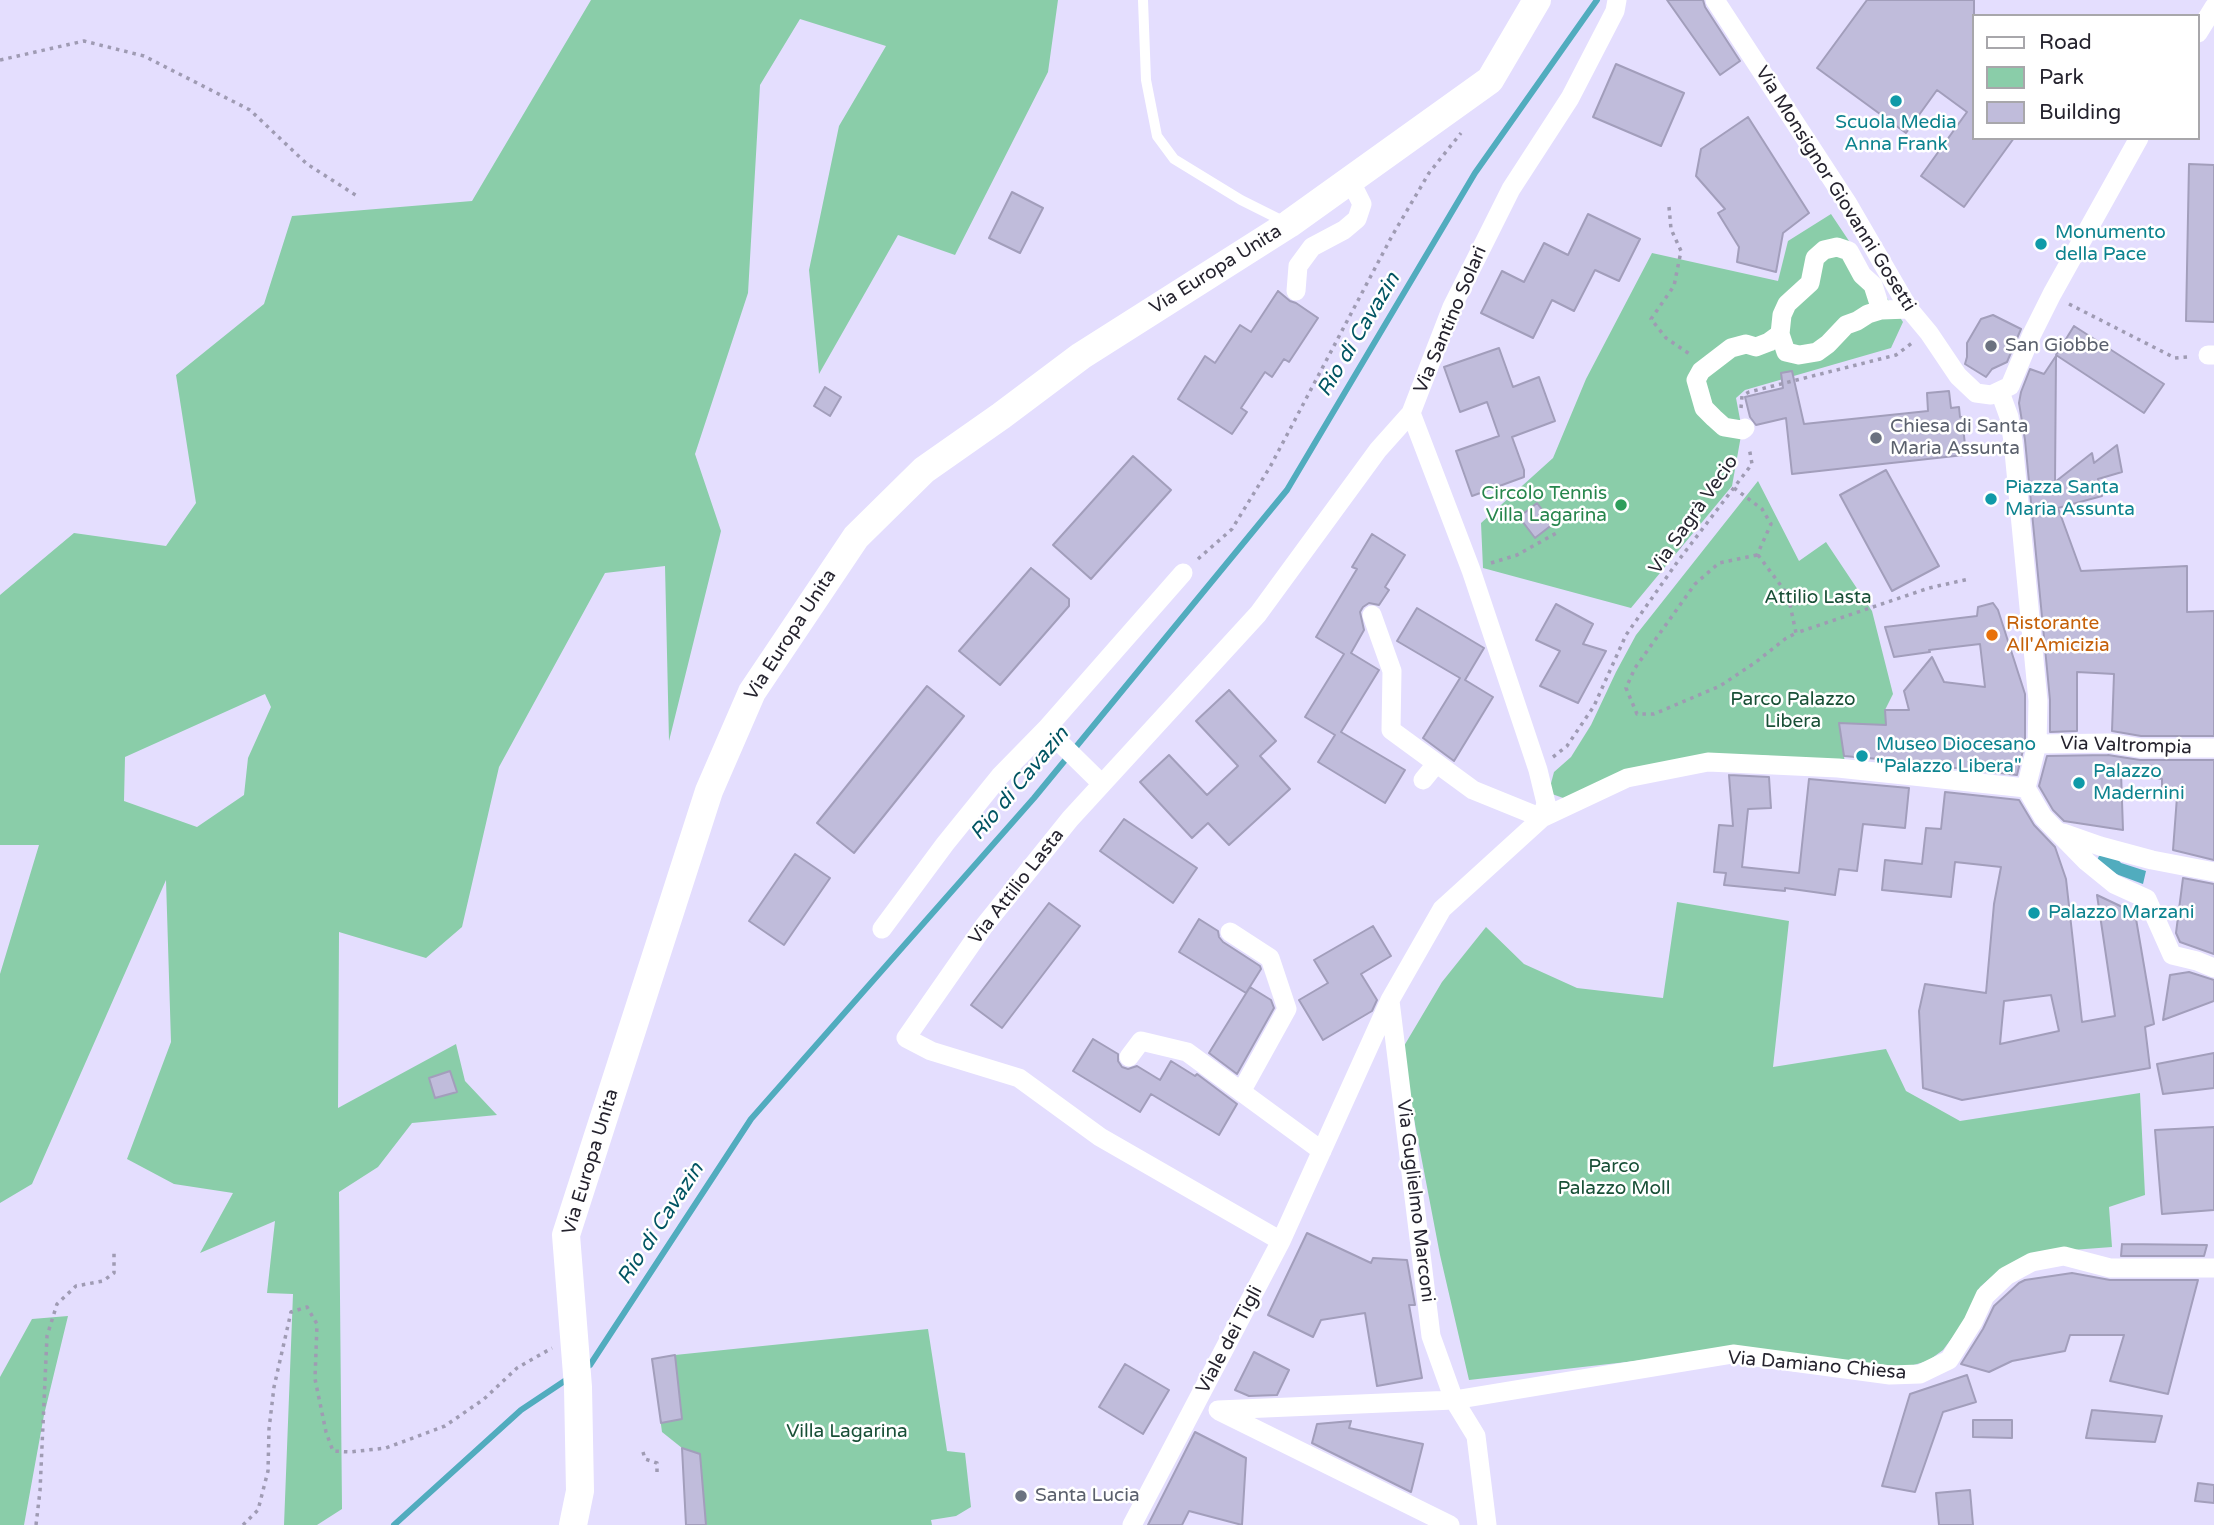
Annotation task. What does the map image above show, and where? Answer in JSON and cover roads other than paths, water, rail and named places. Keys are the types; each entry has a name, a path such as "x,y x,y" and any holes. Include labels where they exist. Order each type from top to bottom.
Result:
{"main road":[{"name":"Via Europa Unita","path":"573,1525 580,1492 576,1363 566,1235 709,791 752,692 856,537 924,470 1081,355 1289,224 1490,80 1538,0"}],"street":[{"name":"Via Santino Solari","path":"1542,818 1546,803 1538,770 1471,570 1411,413 1452,307 1511,189 1570,98 1615,11 1617,0"},
{"name":"Via Monsignor Giovanni Gosetti","path":"1715,0 1848,204 1909,309 1958,376 1976,393 1992,395 2000,392"},
{"path":"2200,30 2214,8"},
{"path":"2138,140 2052,294 2010,386 2000,392 2009,417 2013,441 2038,701 2037,744 2026,788 2043,817 2087,862 2114,884 2147,900 2172,956 2214,968"},
{"name":"Via Europa Unita","path":"1296,291 1298,266 1312,247 1344,230 1357,219 1362,204 1350,180"},
{"path":"1881,310 1873,285 1858,269 1849,251 1837,247 1824,250 1815,258 1810,283 1787,304 1782,315 1780,334 1786,352 1798,355 1817,352 1829,344 1846,325 1868,314 1881,310 1909,309"},
{"path":"1745,428 1724,427 1704,408 1696,380 1701,371 1731,348 1746,344 1756,347 1780,334"},
{"name":"Via Attilio Lasta","path":"1281,1241 1100,1137 1019,1078 931,1051 906,1038 984,926 1070,819 1258,614 1378,450 1411,413"},
{"path":"883,929 1000,776 1046,729 1183,573"},
{"path":"1372,615 1392,671 1391,730 1472,790 1542,818"},
{"path":"1046,729 1102,784"},
{"name":"Via Valtrompia","path":"2037,744 2109,743 2140,748 2214,748"},
{"name":"Viale dei Tigli","path":"1132,1525 1281,1241 1390,1000 1442,909 1542,818 1628,778 1708,762 1838,768 2026,788"},
{"path":"1423,780 1436,764"},
{"path":"2059,831 2152,860 2214,872"},
{"path":"1230,932 1270,958 1287,1009 1241,1092"},
{"name":"Via Guglielmo Marconi","path":"1390,1000 1431,1336 1454,1400 1476,1436 1487,1525"},
{"path":"1129,1058 1141,1041 1187,1052 1322,1151"},
{"name":"Via Damiano Chiesa","path":"1454,1400 1733,1354 1890,1375 1920,1374 1948,1360 1973,1322 1985,1296 2007,1276 2032,1262 2064,1256 2109,1268 2214,1268"},
{"path":"1218,1410 1454,1400"},
{"path":"1198,1401 1450,1525"}],"lane":[{"path":"1143,0 1146,80 1157,136 1174,159 1241,200 1289,224"}],"water":[{"path":"2107,853 2115,856 2121,863 2146,871 2143,884 2116,874 2096,862 2099,856"}],"waterway":[{"name":"Rio di Cavazin","path":"584,1369 590,1365 751,1119 1034,798 1287,490 1475,173 1597,0"},
{"name":"Rio di Cavazin","path":"394,1525 521,1410 569,1378"}],"place":[{"name":"Scuola Media Anna Frank","path":"1896,101"},
{"name":"Monumento della Pace","path":"2041,244"},
{"name":"San Giobbe","path":"1991,346"},
{"name":"Chiesa di Santa Maria Assunta","path":"1876,438"},
{"name":"Piazza Santa Maria Assunta","path":"1991,499"},
{"name":"Circolo Tennis Villa Lagarina","path":"1621,505"},
{"name":"Ristorante All'Amicizia","path":"1992,635"},
{"name":"Museo Diocesano \"Palazzo Libera\"","path":"1862,756"},
{"name":"Palazzo Madernini","path":"2079,783"},
{"name":"Palazzo Marzani","path":"2034,913"},
{"name":"Santa Lucia","path":"1021,1496"}],"park label":[{"name":"Attilio Lasta","path":"1818,598"},
{"name":"Parco Palazzo Libera","path":"1793,711"},
{"name":"Parco Palazzo Moll","path":"1614,1178"},
{"name":"Villa Lagarina","path":"847,1432"}]}
